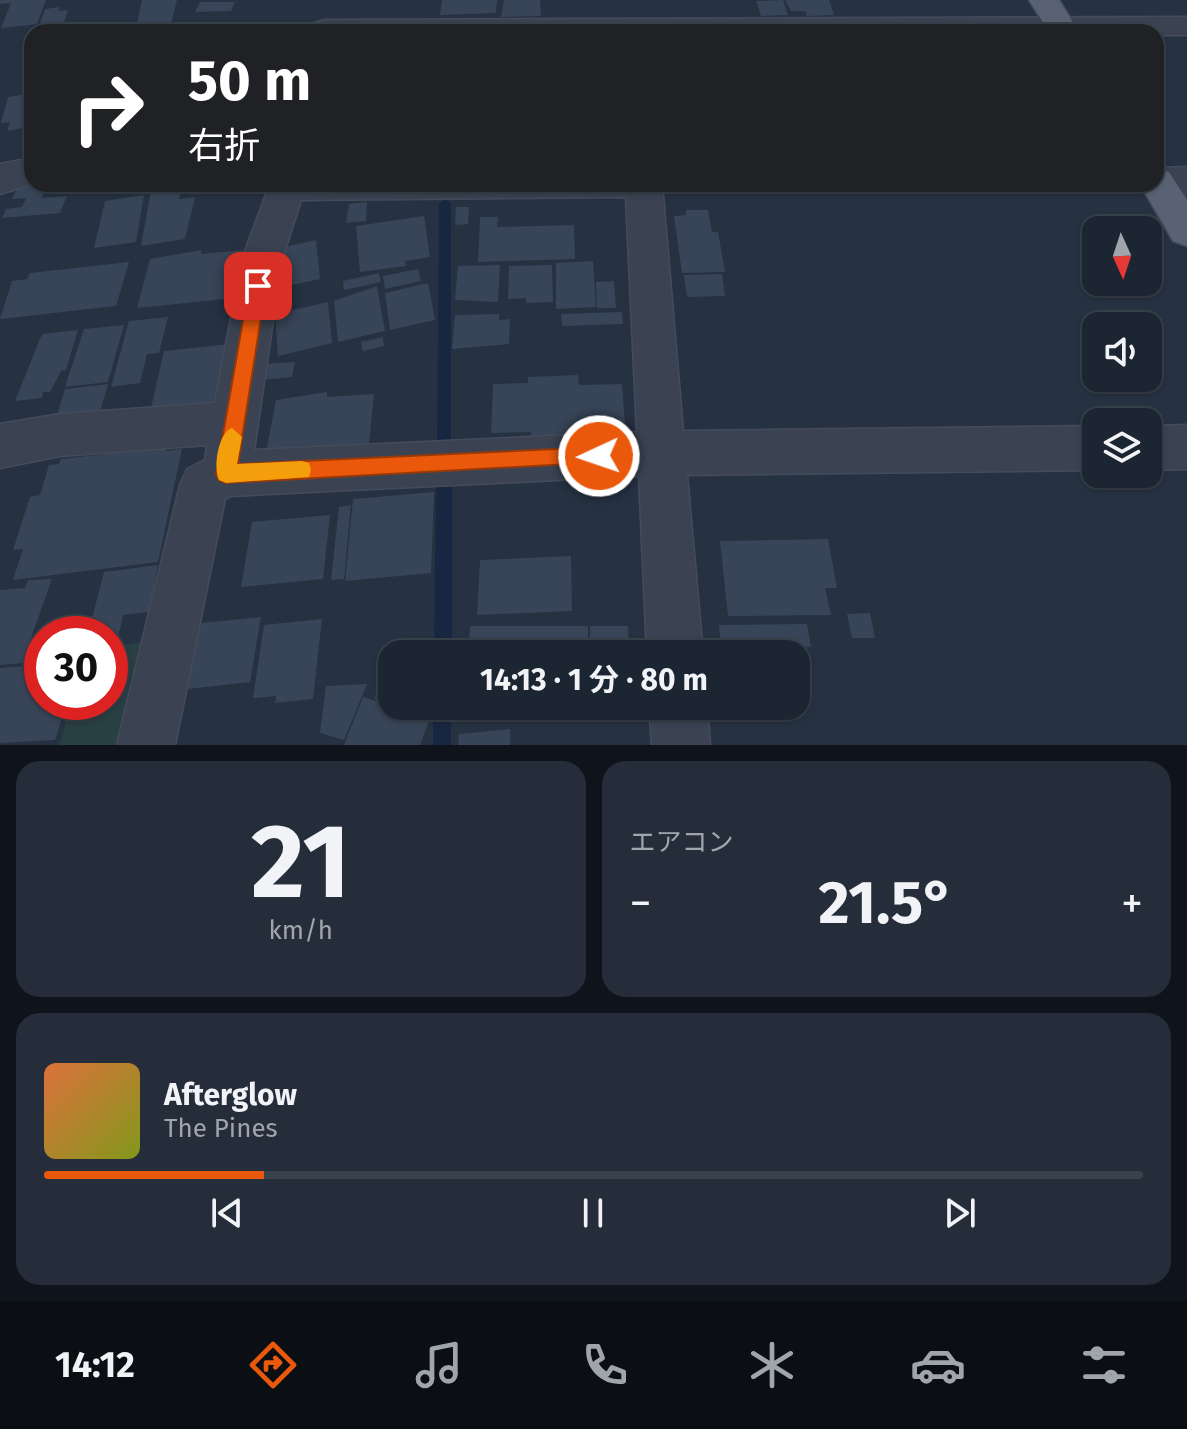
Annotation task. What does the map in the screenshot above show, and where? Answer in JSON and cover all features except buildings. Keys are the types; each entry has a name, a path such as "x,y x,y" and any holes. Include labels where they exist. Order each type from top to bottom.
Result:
{"main road":[{"path":"1044,0 1059,24"},
{"path":"1163,192 1187,231"}],"street":[{"path":"328,20 633,20 824,24"},
{"path":"1164,27 1187,26"},
{"path":"1164,181 1187,180"},
{"path":"226,474 262,259 286,192"},
{"path":"642,192 674,640"},
{"path":"0,446 60,435 234,422"},
{"path":"1162,448 1187,447"},
{"path":"146,745 204,485 226,474 661,453 1082,448"},
{"path":"679,720 681,745"}],"green space":[{"path":"156,640 120,745 59,745 67,720 128,720 128,644"}],"waterway":[{"path":"444,447 445,203"},
{"path":"443,640 444,480"},
{"path":"442,720 442,745"}],"slow traffic":[{"path":"232,437 226,474 302,470"}],"route":[{"path":"258,286 226,474 599,456"}]}
